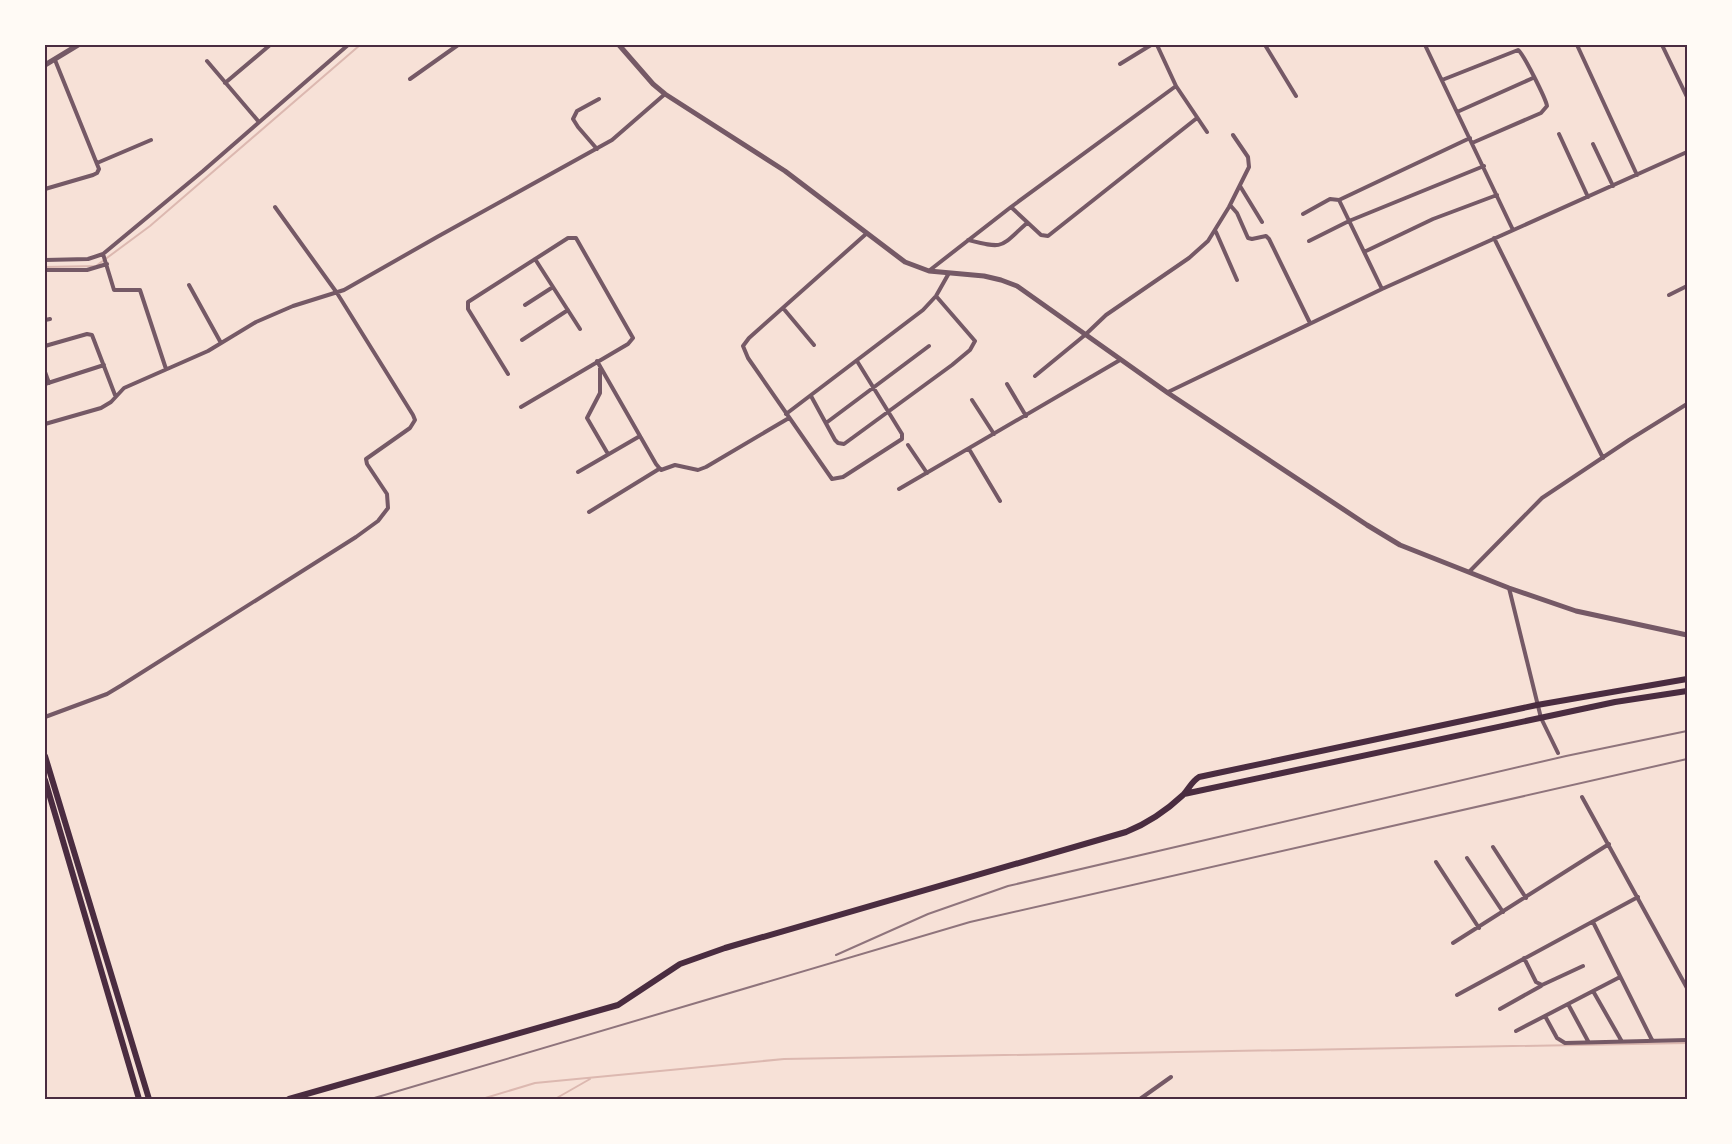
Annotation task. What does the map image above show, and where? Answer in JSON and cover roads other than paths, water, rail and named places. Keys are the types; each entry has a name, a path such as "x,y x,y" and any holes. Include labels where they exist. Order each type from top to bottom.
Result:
{"main road":[{"path":"289,1099 618,1005 680,964 725,948 1126,832 1150,820 1184,794 1191,782 1199,777 1537,705 1687,679"},
{"path":"1184,794 1615,702 1687,691"},
{"path":"45,756 149,1099"},
{"path":"45,780 46,790 139,1099"}],"street":[{"path":"45,65 78,45"},
{"path":"225,83 270,45"},
{"path":"45,270 87,270 105,259 144,221 348,45"},
{"path":"410,79 458,45"},
{"path":"618,45 652,84 665,94 785,171 905,262 929,271 1001,280 1017,286 1168,393 1382,535 1421,554 1509,588 1583,613 1687,635"},
{"path":"1120,64 1151,45"},
{"path":"1157,45 1176,86 1208,132"},
{"path":"1265,45 1296,96"},
{"path":"1425,45 1513,230"},
{"path":"1577,45 1637,175"},
{"path":"1662,45 1687,97"},
{"path":"1303,214 1330,199 1339,200 1471,140 1516,125 1545,109 1547,102 1533,78 1524,55 1518,50 1442,80"},
{"path":"45,189 97,173 99,169 55,60"},
{"path":"207,61 259,122"},
{"path":"1457,112 1533,78"},
{"path":"929,271 1011,207 1176,86"},
{"path":"45,424 101,408 129,385 221,343 256,322 278,312 337,293 612,140 665,94"},
{"path":"597,149 578,128 573,118 577,111 599,99"},
{"path":"1011,207 1041,235 1050,235 1197,118"},
{"path":"1559,134 1588,197"},
{"path":"1035,376 1106,315 1197,252 1215,231 1240,186 1249,163 1248,157 1233,135"},
{"path":"97,163 151,140"},
{"path":"1593,144 1613,186"},
{"path":"1168,393 1382,289 1687,152"},
{"path":"1310,241 1349,221 1484,166"},
{"path":"1240,186 1262,222"},
{"path":"1364,252 1433,219 1497,195"},
{"path":"1339,200 1344,205 1349,221 1382,289"},
{"path":"1230,205 1237,213 1248,237 1252,239 1266,236 1269,239 1310,323"},
{"path":"45,717 107,694 122,685 316,563 382,517 388,508 388,499 366,459 410,428 414,420 337,293 274,207"},
{"path":"968,240 994,246 1001,245 1026,223"},
{"path":"1215,231 1237,280"},
{"path":"857,362 902,434 902,439 835,480 829,477 743,349 749,338 866,234"},
{"path":"508,374 467,306 471,299 568,238 576,238 633,335 632,340 598,363 521,407"},
{"path":"1494,238 1603,458"},
{"path":"45,260 105,259"},
{"path":"105,259 114,290 140,290 166,369"},
{"path":"535,259 580,329"},
{"path":"589,512 659,469 677,465 701,469 788,416 923,310 936,296 949,273"},
{"path":"189,285 221,343"},
{"path":"1669,295 1687,286"},
{"path":"525,305 553,287"},
{"path":"811,396 838,443 844,444 974,346 975,341 972,337 936,296"},
{"path":"783,308 814,345"},
{"path":"522,340 568,310"},
{"path":"45,346 90,334 95,340 115,395"},
{"path":"826,423 929,346"},
{"path":"899,489 1120,360"},
{"path":"598,363 659,469"},
{"path":"598,363 600,393 588,411 587,418 608,454"},
{"path":"45,372 47,383 104,365"},
{"path":"1007,384 1026,416"},
{"path":"972,400 994,434"},
{"path":"1469,572 1542,498 1687,406"},
{"path":"578,472 640,436"},
{"path":"908,445 927,473"},
{"path":"969,449 1000,501"},
{"path":"1509,588 1537,705 1558,753"},
{"path":"1582,797 1687,988"},
{"path":"1453,943 1609,844"},
{"path":"1493,847 1526,898"},
{"path":"1467,858 1503,912"},
{"path":"1436,862 1479,928"},
{"path":"1457,994 1638,897"},
{"path":"1593,922 1652,1040"},
{"path":"1524,958 1536,982 1542,985"},
{"path":"1500,1009 1542,985 1583,966"},
{"path":"1516,1031 1620,977"},
{"path":"1593,991 1621,1040"},
{"path":"1568,1004 1588,1041"},
{"path":"1545,1016 1558,1041 1565,1043 1687,1040"},
{"path":"1140,1099 1171,1077"}],"waterway":[{"path":"45,267 96,266 150,226 360,45"},
{"path":"482,1099 535,1083 784,1059 1687,1043"},
{"path":"555,1099 590,1079"}],"railway":[{"path":"836,955 928,914 1008,886 1566,756 1687,731"},
{"path":"371,1099 970,922 1687,759"}]}
